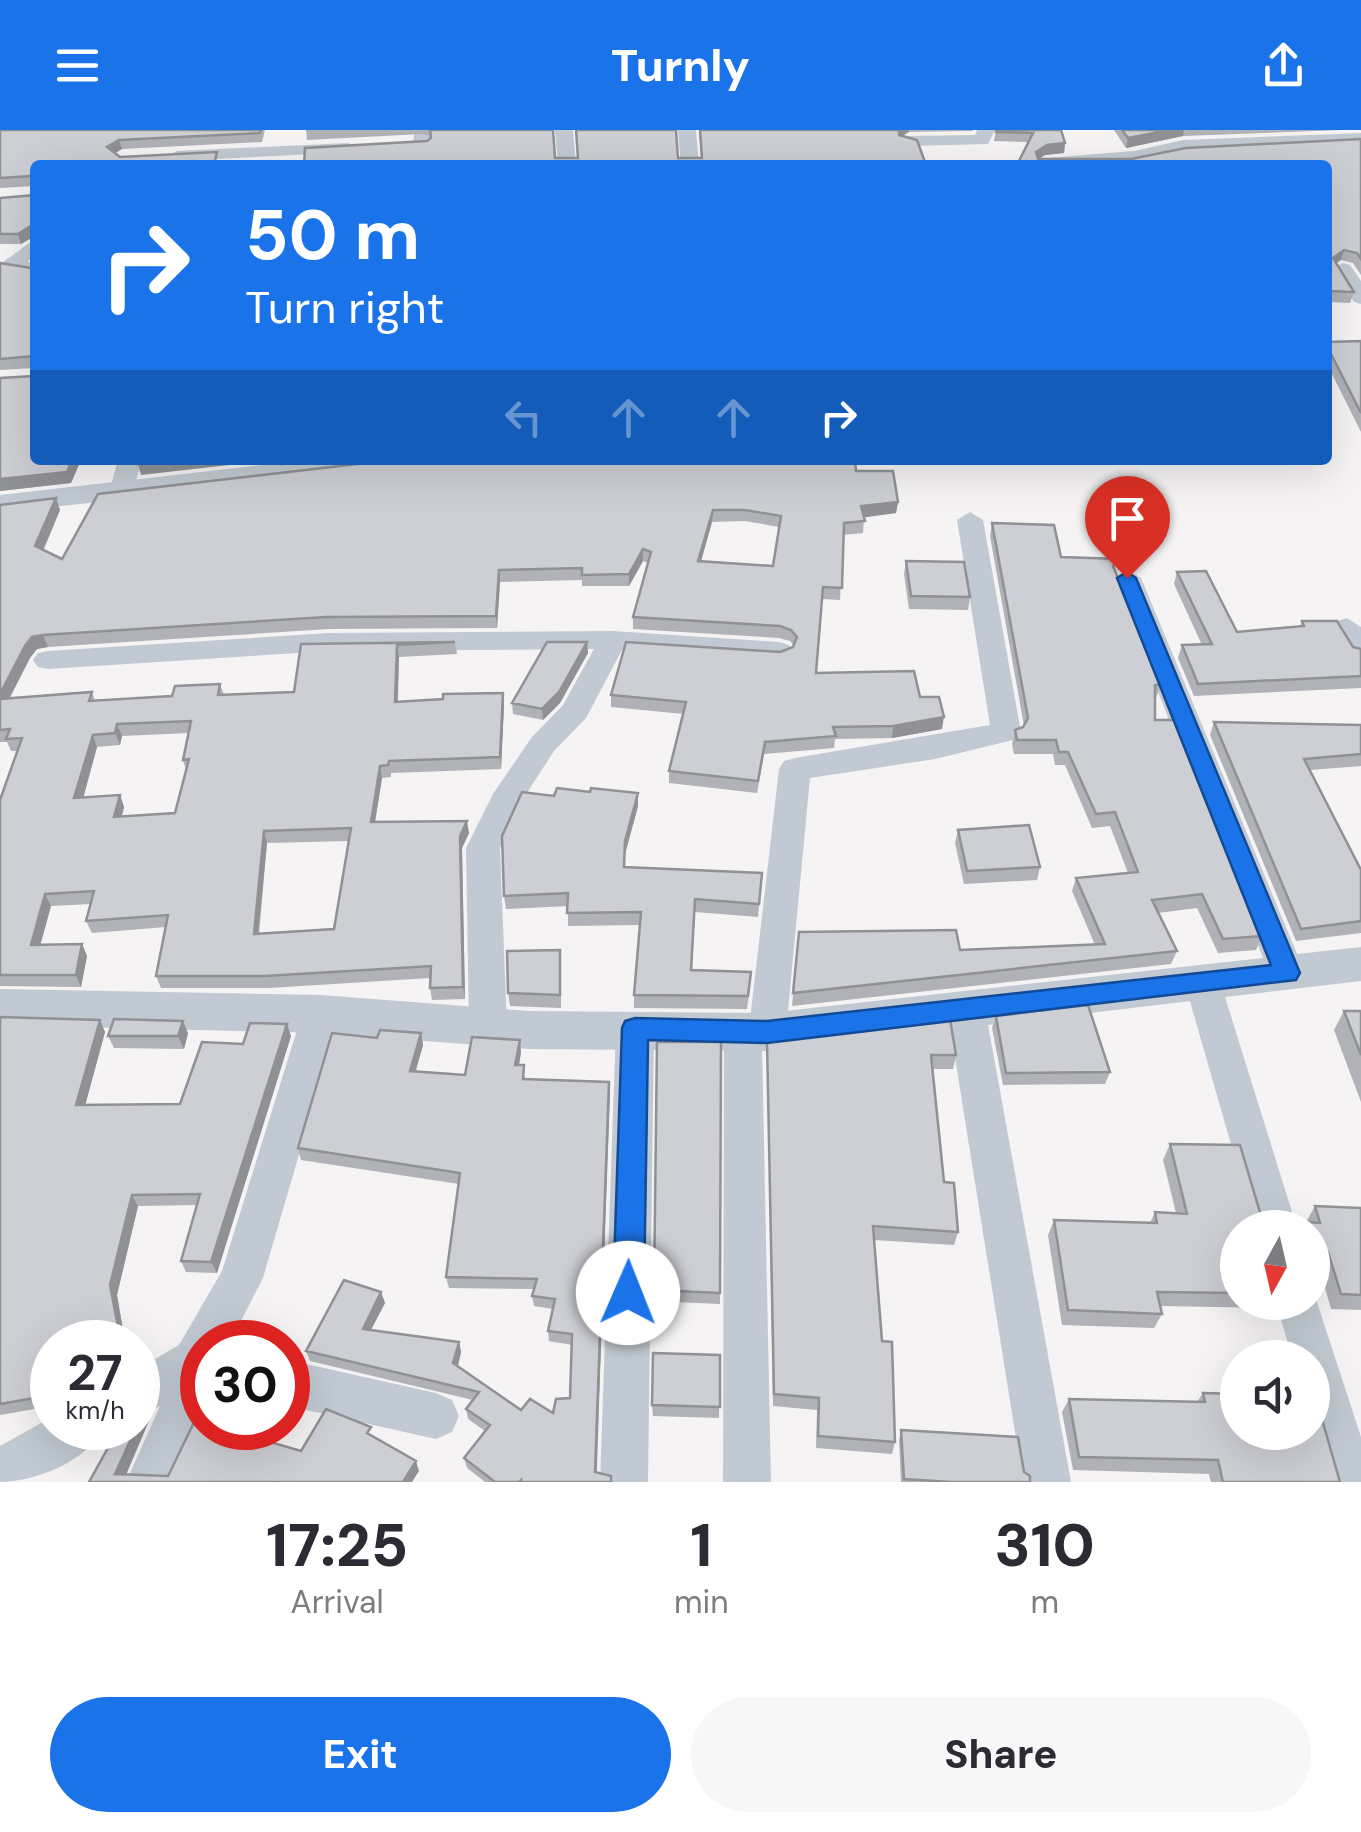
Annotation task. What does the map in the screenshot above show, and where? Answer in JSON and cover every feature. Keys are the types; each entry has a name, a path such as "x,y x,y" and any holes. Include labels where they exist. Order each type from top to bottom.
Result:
{"street":[{"path":"564,130 567,160"},
{"path":"687,130 690,160"},
{"path":"906,136 982,140 986,130"},
{"path":"906,136 921,160"},
{"path":"1109,160 1183,147 1359,141"},
{"path":"159,156 365,147"},
{"path":"30,249 10,266 30,269"},
{"path":"1344,269 1361,298"},
{"path":"0,504 126,475 301,465"},
{"path":"748,1482 755,1032 795,769 935,748 1006,732 970,520"},
{"path":"1127,578 1287,973"},
{"path":"48,660 329,642 613,640 779,651"},
{"path":"488,1026 482,848 504,802 542,744 575,712 613,640"},
{"path":"0,1007 321,1014 528,1030 755,1032 1361,964"},
{"path":"1203,984 1271,1210"},
{"path":"966,1008 1048,1482"},
{"path":"220,1320 241,1278 321,1014"},
{"path":"624,1482 635,1028"},
{"path":"1303,1320 1351,1482"},
{"path":"310,1388 436,1416"},
{"path":"150,1482 180,1409"},
{"path":"0,1472 39,1450"}],"building":[{"path":"0,130 261,130 119,140 107,147 120,157 217,152 215,160 30,160 30,176 0,178"},
{"path":"430,130 553,130 555,158 578,158 576,130 676,130 678,158 702,158 700,130 899,130 899,135 917,140 924,160 304,160 305,148 431,138"},
{"path":"1061,130 1065,143 1047,145 1036,152 1038,159 1131,159 1186,148 1361,139 1361,259 1357,253 1344,250 1333,258 1354,292 1332,291 1332,160 1020,160 1033,133 996,132"},
{"path":"1122,130 1169,130 1128,138"},
{"path":"30,195 30,226 18,234 0,234 0,198"},
{"path":"0,263 30,268 30,356 0,359"},
{"path":"1361,341 1361,413 1332,356 1332,342"},
{"path":"30,376 30,465 70,465 67,472 0,479 0,378"},
{"path":"349,465 855,465 856,471 893,471 898,502 861,506 865,521 844,523 842,588 823,587 816,673 914,671 920,697 939,697 944,717 893,726 833,727 836,736 765,742 758,781 669,771 686,702 611,695 626,642 780,652 793,647 797,637 780,626 633,617 651,552 643,549 629,574 582,575 582,568 499,570 496,616 326,617 32,637 0,694 0,505 56,498 35,546 62,559 98,494","holes":["713,510 781,516 773,566 698,561"]},
{"path":"992,523 1054,525 1061,557 1119,559 1113,566 1161,684 1155,685 1155,720 1175,720 1262,936 1223,939 1202,894 1152,900 1177,951 793,993 799,932 956,930 960,950 1105,944 1076,878 1138,872 1115,812 1096,814 1068,752 1059,752 1056,740 1017,740 1015,730 1023,727 1028,718"},
{"path":"906,561 964,562 970,597 911,596"},
{"path":"1206,571 1237,632 1304,626 1302,621 1337,621 1353,647 1361,649 1361,676 1198,684 1182,645 1212,644 1177,572"},
{"path":"455,642 397,645 395,702 443,699 443,694 503,693 500,757 389,761 388,765 380,766 371,822 467,821 460,836 463,987 430,988 431,966 265,976 156,976 168,915 86,921 94,891 45,894 31,945 82,944 76,975 0,975 0,800 22,738 6,739 10,729 0,730 0,699 92,692 89,701 172,696 175,686 220,684 218,695 294,692 301,644","holes":["191,721 183,760 189,759 175,813 114,817 120,795 74,798 93,735 115,733 117,724","351,828 334,929 254,934 264,831"]},
{"path":"547,642 587,642 559,692 542,709 512,703"},
{"path":"1214,722 1361,725 1361,754 1304,759 1361,870 1361,921 1301,929"},
{"path":"557,788 638,793 625,841 624,867 762,873 759,904 695,899 691,970 751,972 748,996 634,995 641,912 567,913 568,893 504,896 502,836 522,792 554,796"},
{"path":"1029,825 1040,867 967,871 958,830"},
{"path":"560,950 560,995 508,993 507,951"},
{"path":"1088,1005 1110,1072 1006,1073 996,1016"},
{"path":"1344,1011 1361,1011 1361,1055"},
{"path":"0,1017 100,1020 76,1105 180,1104 202,1042 243,1044 250,1023 287,1024 211,1262 181,1261 200,1194 132,1195 110,1285 117,1320 30,1320 30,1399 0,1404"},
{"path":"114,1019 183,1021 178,1036 108,1036"},
{"path":"950,1019 956,1055 931,1055 944,1182 954,1183 958,1232 873,1226 882,1341 892,1342 895,1442 818,1436 819,1398 774,1394 767,1041"},
{"path":"380,1030 421,1033 410,1071 465,1075 472,1037 520,1040 515,1065 524,1065 523,1079 609,1082 595,1472 611,1476 611,1482 495,1482 464,1458 490,1425 466,1409 479,1392 310,1352 310,1344 344,1280 381,1292 363,1329 459,1342 453,1363 521,1410 530,1399 553,1413 556,1399 570,1398 572,1334 548,1331 555,1299 532,1296 537,1279 446,1277 460,1173 298,1148 332,1033 377,1038"},
{"path":"657,1042 721,1042 720,1293 654,1290"},
{"path":"1170,1144 1240,1145 1259,1210 1220,1210 1220,1293 1157,1292 1162,1314 1068,1310 1054,1220 1157,1223 1155,1212 1187,1214"},
{"path":"1315,1206 1361,1208 1361,1295 1341,1294 1330,1258 1330,1210 1316,1210"},
{"path":"653,1353 720,1355 720,1407 652,1405"},
{"path":"1203,1393 1220,1393 1220,1450 1330,1447 1340,1482 1223,1482 1218,1460 1079,1457 1069,1399 1205,1402"},
{"path":"326,1409 371,1427 367,1433 416,1461 403,1482 89,1482 107,1450 126,1450 115,1474 168,1476 181,1450 310,1450 310,1436"},
{"path":"901,1430 1018,1437 1024,1472 1030,1476 1030,1482 904,1479"}],"route":[{"path":"628,1293 635,1028 767,1032 1287,973 1127,578"}]}
